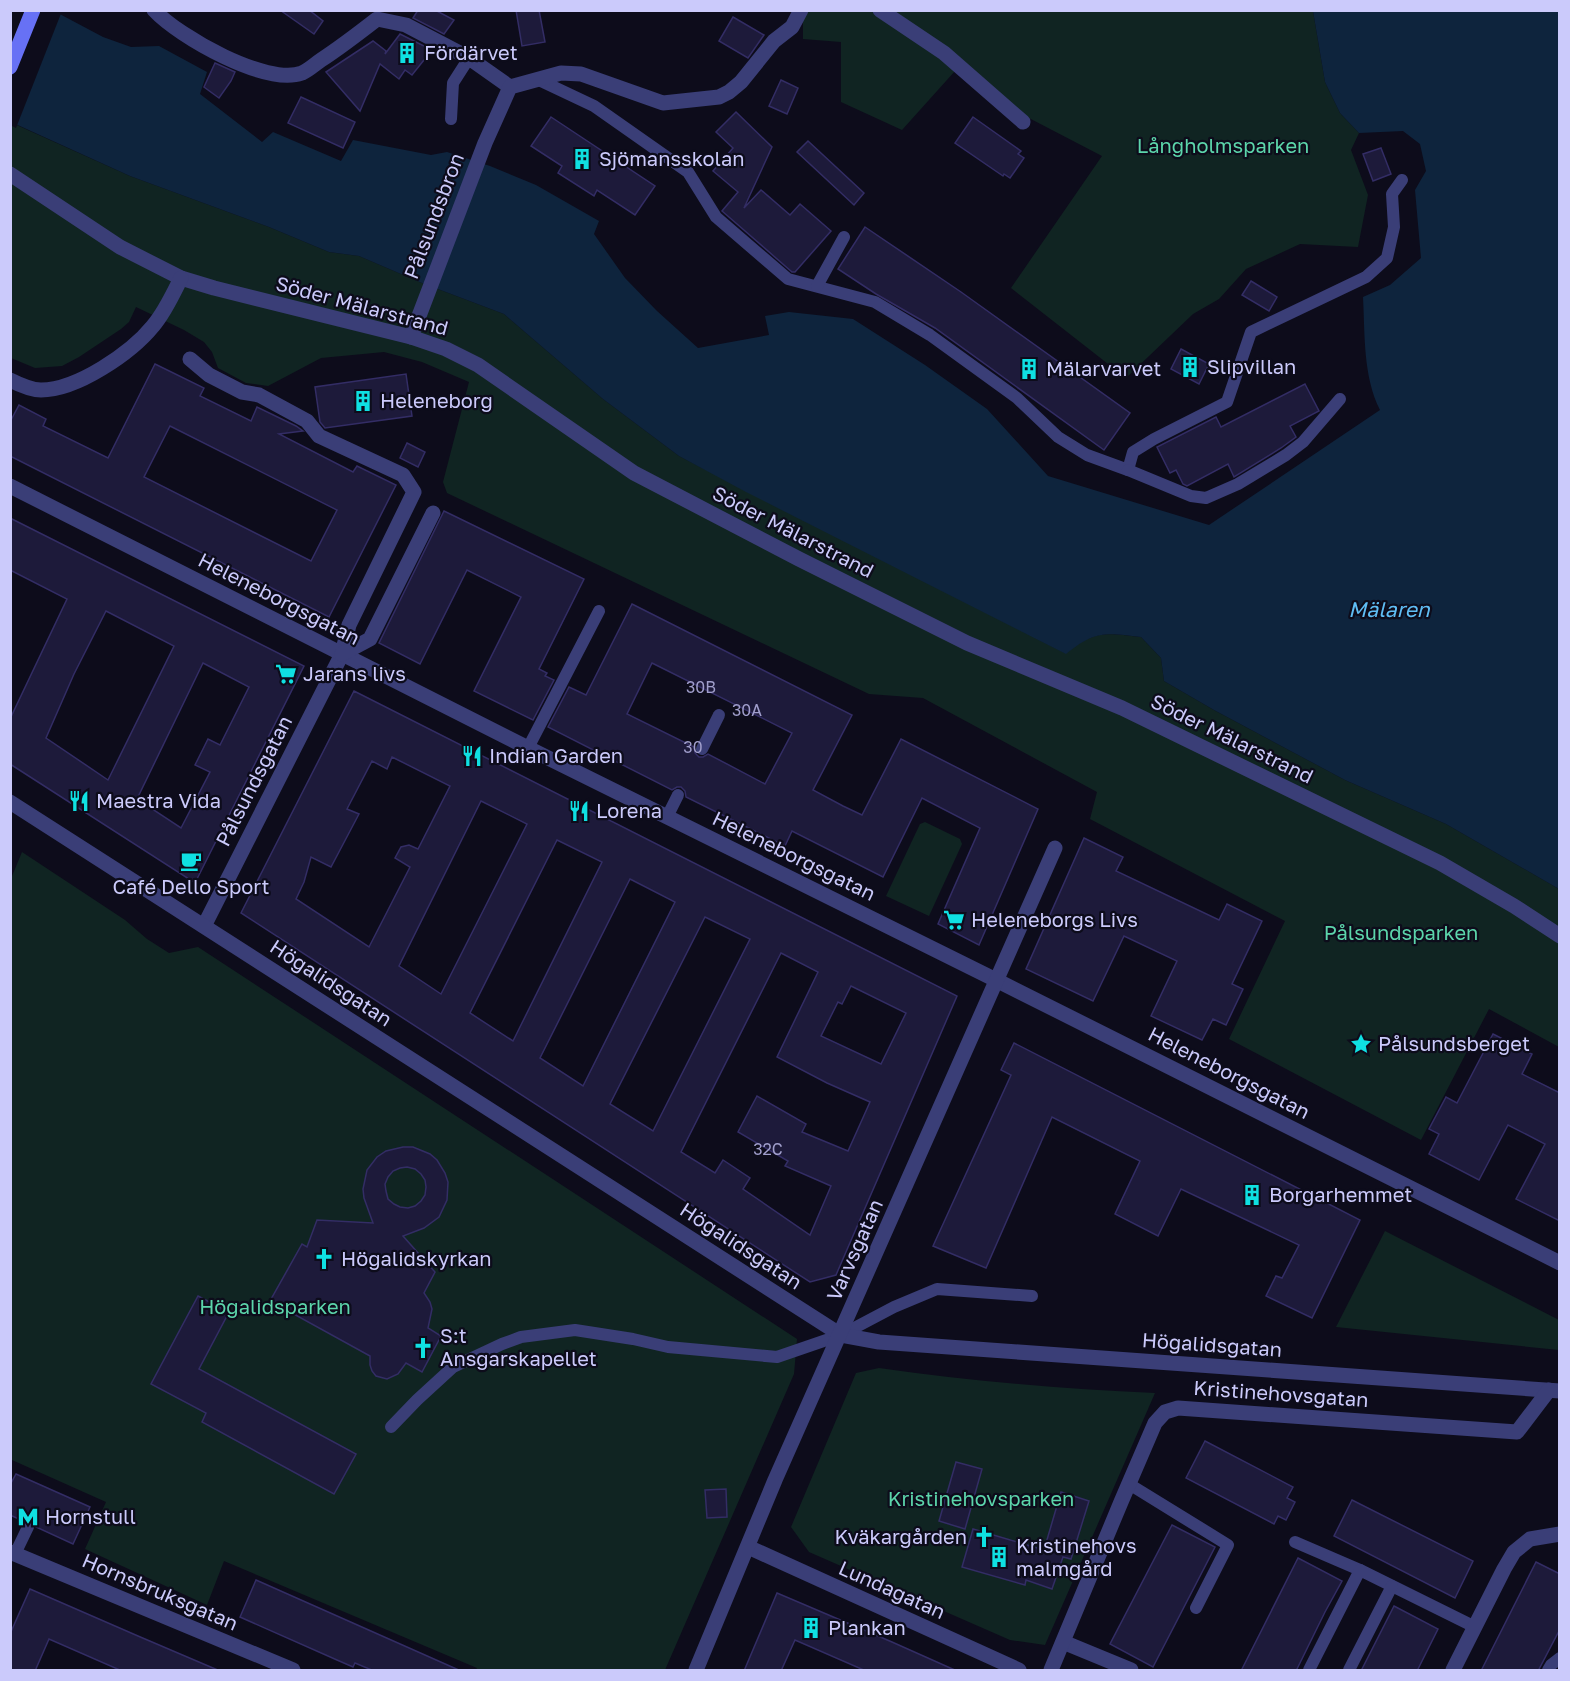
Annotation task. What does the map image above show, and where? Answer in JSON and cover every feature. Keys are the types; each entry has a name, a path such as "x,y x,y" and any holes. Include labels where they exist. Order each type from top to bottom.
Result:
{"main road":[{"path":"10,67 33,10"}],"street":[{"path":"154,10 169,25 216,54 263,72 285,76 303,72 346,44 372,15 406,25 469,58 510,87 561,73 581,74 663,103 719,97 729,92 741,82 774,41 792,27 801,10"},
{"path":"880,10 945,53 1023,122"},
{"name":"Pålsundsbron","path":"411,337 484,143 510,87"},
{"name":"Söder Mälarstrand","path":"10,174 120,247 181,278 411,337 446,349 478,365 634,473 967,643 1122,708 1440,863 1560,936"},
{"path":"10,380 40,390 52,389 104,367 130,349 154,325 181,278"},
{"name":"Pålsundsgatan","path":"190,359 209,375 242,392 259,395 307,420 319,436 403,475 414,492 349,625 342,654 204,926"},
{"name":"Heleneborgsgatan","path":"10,486 528,748 1560,1263"},
{"path":"342,654 370,639 433,513"},
{"name":"Högalidsgatan","path":"10,802 841,1335 879,1342 1554,1390"},
{"name":"Varvsgatan","path":"696,1671 775,1480 1055,848"},
{"name":"Kristinehovsgatan","path":"1051,1671 1155,1423 1165,1412 1178,1408 1517,1432 1554,1390"},
{"path":"1453,1671 1514,1552 1530,1539 1560,1534"},
{"name":"Lundagatan","path":"748,1547 1019,1671"},
{"name":"Hornsbruksgatan","path":"12,1557 293,1671"},
{"path":"1063,1642 1131,1671"}],"lane":[{"path":"451,119 453,83 469,58"},
{"path":"539,80 594,106 688,172 716,217 788,279 875,302 930,335 1017,398 1058,437 1087,455 1191,496 1206,498 1238,484 1286,455 1303,442 1340,399"},
{"path":"1128,470 1133,452 1227,402 1251,332 1366,277 1388,258 1394,227 1392,194 1402,180"},
{"path":"817,286 844,237"},
{"path":"528,748 599,611"},
{"path":"702,749 719,715"},
{"path":"667,817 678,795"},
{"path":"391,1427 453,1367 502,1344 530,1335 575,1330 668,1347 777,1357 841,1335 894,1307 937,1289 1032,1296"},
{"path":"1129,1484 1228,1545 1196,1608"},
{"path":"12,1557 27,1527"},
{"path":"1296,1542 1360,1570 1474,1627"},
{"path":"1309,1671 1360,1570"},
{"path":"1349,1671 1392,1586"},
{"path":"1548,1671 1551,1665 1560,1658"}],"green space":[{"name":"Långholmsparken","path":"808,10 1313,11 1325,82 1340,113 1359,133 1351,150 1368,195 1358,247 1300,244 1246,269 1219,299 1193,314 1126,378 1011,288 1102,156 1027,117 955,71 902,130 841,102 841,42 803,39 803,21"},
{"name":"Pålsundsparken","path":"10,122 130,176 269,227 329,252 359,256 504,314 603,399 679,456 1065,653 1085,640 1101,635 1141,637 1161,658 1164,681 1345,780 1446,824 1559,889 1559,1047 1489,1009 1421,1140 1229,1039 1285,921 1090,819 1097,792 923,698 869,694 447,493 443,482 469,382 422,362 384,352 321,358 268,386 246,383 218,368 212,352 204,342 136,307 129,322 121,329 62,366 35,368 11,358"},
{"path":"925,822 960,839 962,844 929,916 886,896 920,824"},
{"name":"Högalidsparken","path":"22,852 125,920 147,939 169,953 198,947 797,1339 794,1374 665,1670 476,1670 477,1668 224,1561 207,1605 85,1549 106,1502 12,1460 11,1463 10,881"},
{"path":"1385,1231 1559,1320 1559,1350 1336,1327"},
{"name":"Kristinehovsparken","path":"879,1368 1017,1384 1155,1393 1045,1645 1010,1640 809,1552 791,1527 856,1373"}],"water":[{"name":"Mälaren","path":"11,11 54,11 103,37 131,47 159,46 207,72 200,94 262,142 273,132 341,161 353,140 431,155 447,152 490,166 536,185 599,221 594,234 625,278 698,348 769,335 765,316 789,312 853,319 925,365 987,409 1048,476 1209,525 1380,410 1370,383 1363,297 1390,285 1421,258 1415,190 1426,171 1420,144 1403,131 1359,133 1340,113 1325,82 1313,11 1559,11 1559,889 1446,824 1345,780 1164,681 1161,658 1141,637 1101,635 1085,641 1066,654 679,456 603,399 504,314 359,256 329,252 269,227 130,176 11,122"}],"pier":[{"path":"11,11 62,11 16,128 10,125"}],"building":[{"path":"280,10 309,10 323,21 314,34"},
{"path":"418,10 435,10 454,20 444,34 413,18"},
{"path":"516,10 539,10 545,42 522,46"},
{"path":"733,17 764,35 748,58 719,41"},
{"path":"400,34 432,50 412,75 405,70 399,79 380,64 360,111 326,72 373,41 386,51 385,54"},
{"path":"215,63 235,72 219,98 204,87"},
{"path":"781,80 798,88 787,114 769,106"},
{"path":"301,97 355,122 343,148 288,123"},
{"path":"736,112 772,147 744,208 761,190 790,215 800,204 831,231 795,272 792,272 722,211 738,192 713,171 733,148 716,132"},
{"name":"Sjömansskolan","path":"551,117 655,186 635,215 597,190 594,196 558,173 562,166 531,146"},
{"path":"973,117 1021,151 1018,154 1024,158 1010,178 1004,174 1003,176 955,143"},
{"path":"808,141 864,193 854,205 797,152"},
{"path":"1381,148 1391,174 1373,181 1363,154"},
{"name":"Mälarvarvet","path":"865,227 961,292 1130,413 1104,450 935,328 838,269"},
{"path":"1251,281 1277,297 1269,311 1242,295"},
{"name":"Slipvillan","path":"1181,349 1209,364 1199,384 1171,369"},
{"path":"155,364 204,388 200,396 251,421 257,407 303,431 279,434 353,472 357,466 396,485 329,617 10,456 10,422 19,405 46,419 43,426 108,458","holes":["170,426 337,510 311,561 144,477"]},
{"name":"Heleneborg","path":"406,374 412,416 325,428 320,422 315,387"},
{"path":"1305,384 1319,411 1290,426 1296,437 1281,448 1234,477 1228,464 1187,486 1183,484 1176,470 1170,473 1157,447 1216,417 1221,427"},
{"path":"407,443 425,452 418,467 400,458"},
{"path":"444,511 584,579 539,669 547,673 545,676 554,680 533,720 474,691 521,597 467,570 420,664 379,643"},
{"path":"10,518 304,666 195,883 10,764 10,719 67,599 10,570","holes":["106,611 174,646 108,780 46,738 74,674","203,663 249,687 220,745 208,739 195,765 210,772 181,828 137,799"]},
{"path":"632,604 852,715 813,790 843,806 862,815 901,739 1038,809 979,945 938,924 980,828 922,798 883,877 792,831 785,846 686,797 681,787 672,790 548,727 569,687 586,695","holes":["652,663 792,733 765,784 708,754 699,757 694,747 627,714"]},
{"path":"354,691 957,996 836,1275 810,1282 241,913","holes":["392,757 450,786 418,849 409,845 401,847 395,858 410,867 369,947 296,899 304,882 311,857 331,867 359,814 347,809 372,761 387,769","481,801 527,824 441,994 399,966","557,840 602,862 513,1041 470,1013","630,879 675,902 583,1086 540,1058","705,917 750,939 653,1131 610,1104","781,953 818,972 777,1057 870,1102 848,1151 802,1132 806,1124 757,1096 738,1132 788,1161 785,1166 831,1186 810,1235 743,1189 750,1178 723,1160 715,1173 681,1152","851,986 906,1013 881,1064 821,1036 838,1002 842,1004"]},
{"path":"1084,838 1123,857 1116,871 1219,920 1227,904 1262,921 1232,984 1243,989 1226,1025 1213,1019 1202,1040 1151,1016 1177,961 1124,936 1093,1001 1026,969"},
{"path":"1493,1034 1532,1054 1522,1074 1560,1093 1560,1221 1516,1199 1545,1144 1508,1125 1479,1180 1429,1154 1439,1134 1429,1129 1446,1097 1457,1103"},
{"path":"1014,1043 1360,1220 1312,1318 1266,1296 1276,1276 1282,1278 1299,1245 1181,1189 1158,1236 1115,1214 1140,1161 1052,1117 986,1268 933,1246 1011,1075 1001,1070"},
{"name":"Högalidskyrkan","path":"413,1147 430,1154 437,1160 448,1182 447,1200 439,1217 424,1228 403,1236 435,1272 424,1293 432,1309 428,1328 441,1336 422,1372 406,1363 398,1374 387,1379 376,1376 372,1371 370,1356 270,1301 302,1244 307,1247 317,1220 373,1223 363,1189 367,1170 377,1157 386,1151","holes":["407,1167 415,1169 425,1180 425,1195 415,1206 400,1207 388,1199 385,1184 393,1171"]},
{"path":"198,1296 229,1312 199,1369 356,1454 334,1494 202,1422 206,1413 151,1384"},
{"path":"1205,1441 1293,1487 1287,1498 1295,1502 1286,1520 1278,1516 1274,1524 1186,1478"},
{"path":"956,1462 982,1469 965,1529 939,1521"},
{"path":"16,1474 90,1507 73,1544 36,1527 31,1519 23,1521 10,1515 10,1485"},
{"path":"726,1489 727,1517 707,1518 705,1490"},
{"path":"1061,1492 1089,1501 1071,1559 1063,1557 1052,1589 1026,1580 1025,1585 962,1567 973,1529 1044,1550"},
{"path":"1352,1500 1473,1561 1455,1598 1334,1536"},
{"path":"1172,1525 1215,1547 1153,1667 1110,1644"},
{"path":"1298,1558 1342,1581 1296,1671 1241,1671"},
{"path":"1536,1562 1560,1574 1560,1629 1538,1671 1481,1671"},
{"path":"256,1580 461,1671 374,1671 355,1663 353,1667 240,1617"},
{"path":"30,1589 220,1671 122,1671 49,1639 35,1671 10,1671 10,1634"},
{"name":"Plankan","path":"777,1593 957,1671 866,1671 795,1640 781,1671 744,1671"},
{"path":"1394,1606 1438,1629 1417,1671 1361,1671"}],"place":[{"name":"Fördärvet","path":"407,53"},
{"name":"Sjömansskolan","path":"582,159"},
{"name":"Slipvillan","path":"1190,367"},
{"name":"Mälarvarvet","path":"1029,369"},
{"name":"Heleneborg","path":"363,401"},
{"name":"Jarans livs","path":"286,674"},
{"name":"Indian Garden","path":"472,756"},
{"name":"Maestra Vida","path":"79,801"},
{"name":"Lorena","path":"579,811"},
{"name":"Café Dello Sport","path":"191,861"},
{"name":"Heleneborgs Livs","path":"954,920"},
{"name":"Pålsundsberget","path":"1361,1044"},
{"name":"Borgarhemmet","path":"1252,1195"},
{"name":"Högalidskyrkan","path":"324,1259"},
{"name":"S:t Ansgarskapellet","path":"423,1348"},
{"name":"Hornstull","path":"28,1517"},
{"name":"Kväkargården","path":"984,1537"},
{"name":"Kristinehovs malmgård","path":"999,1557"},
{"name":"Plankan","path":"811,1628"}]}
